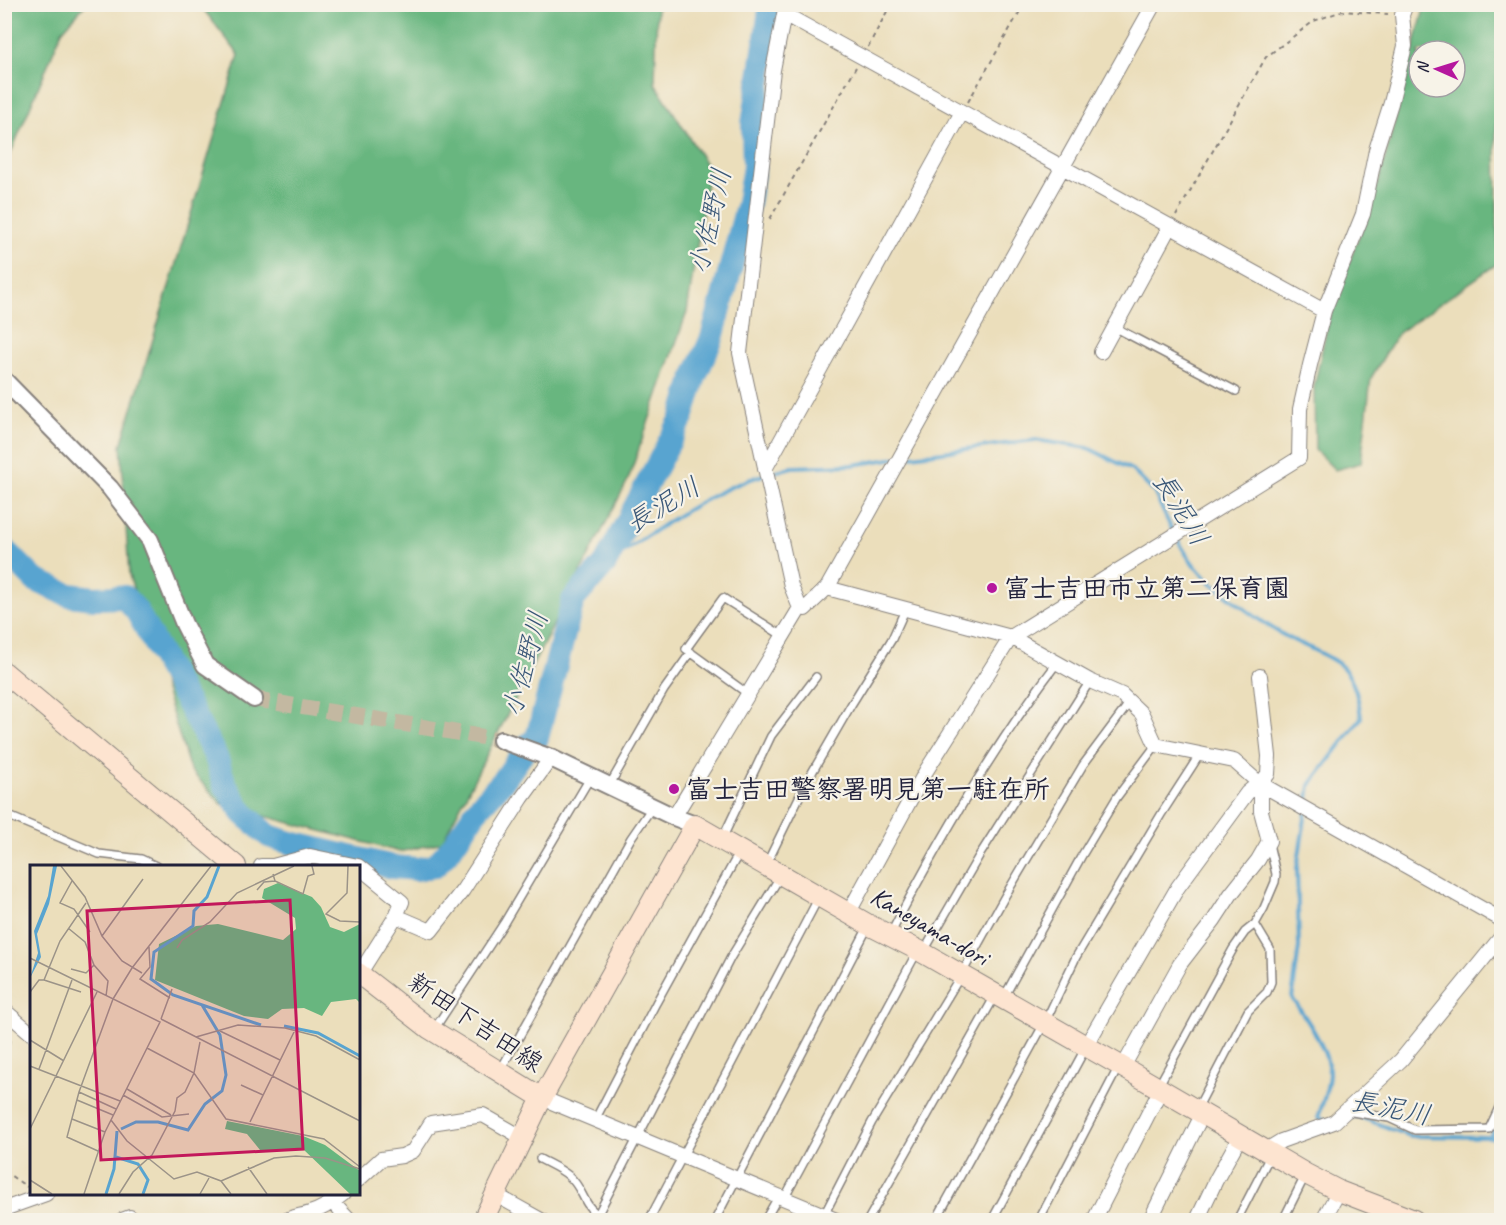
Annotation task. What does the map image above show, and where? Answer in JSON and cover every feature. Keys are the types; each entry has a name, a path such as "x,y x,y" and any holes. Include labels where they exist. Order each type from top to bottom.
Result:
{"main road":[{"path":"4,672 234,865"},
{"name":"Kaneyama-dori","path":"695,825 1045,1022 1306,1174 1389,1216 1414,1221"},
{"path":"542,1098 695,825"},
{"name":"新田下吉田線","path":"360,975 434,1031 542,1098 483,1221"}],"street":[{"path":"800,608 805,609 827,588 1154,4"},
{"path":"800,608 791,586 740,354 773,70 785,9 862,57 1324,311"},
{"path":"849,912 926,771 1011,637 1299,458 1300,409 1324,311 1363,214 1376,150 1391,104 1405,46 1404,10"},
{"path":"765,469 962,112"},
{"path":"1101,352 1170,226"},
{"path":"4,380 110,488 150,540 184,624 205,665 254,699"},
{"path":"827,588 1011,637 1089,681 1122,695 1142,714 1156,745 1234,761 1260,783 1502,920"},
{"path":"674,817 800,608"},
{"path":"1086,1046 1178,887 1246,793 1268,774 1269,756 1260,676"},
{"path":"508,742 551,758 695,825"},
{"path":"396,916 431,931 463,890 522,798 551,758"},
{"path":"1121,1066 1180,964 1258,860 1269,841 1261,811 1260,783"},
{"path":"277,865 310,856 353,865"},
{"path":"360,868 402,902 396,916 360,972"},
{"path":"1268,1152 1281,1141 1334,1122 1347,1111 1401,1060 1502,936"},
{"path":"4,1010 30,1032"},
{"path":"1094,1221 1159,1088"},
{"path":"542,1098 830,1218"},
{"path":"1150,1221 1200,1112"},
{"path":"360,1178 381,1160 402,1156 413,1151 431,1123 483,1115 523,1138"},
{"path":"1197,1221 1240,1135"},
{"path":"1323,1221 1339,1191"},
{"path":"4,1209 43,1195"},
{"path":"496,1195 541,1221"},
{"path":"287,1221 290,1218 311,1213 338,1198 350,1221"}],"lane":[{"path":"1114,327 1236,391"},
{"path":"748,694 687,649 723,598 783,636"},
{"path":"597,1216 639,1138 774,869 806,783 892,639 905,610"},
{"path":"609,786 663,690 690,652"},
{"path":"890,935 941,838 1032,695 1057,663"},
{"path":"722,840 771,736 816,677"},
{"path":"765,1221 781,1198 920,952 1089,681"},
{"path":"830,1218 872,1122 962,975 1005,896 1083,765 1130,702"},
{"path":"868,1221 1081,857 1117,798 1156,745"},
{"path":"936,1221 1045,1022 1076,957 1200,754"},
{"path":"434,1031 504,923 590,777"},
{"path":"500,1072 631,838 653,806"},
{"path":"4,814 99,854 141,859 152,865"},
{"path":"1159,1088 1233,949 1245,932 1255,924 1264,908 1276,874 1269,841"},
{"path":"595,1120 656,1003 741,850"},
{"path":"649,1221 820,895"},
{"path":"1200,1112 1245,1018 1255,1003 1267,992 1271,982 1270,949 1255,924"},
{"path":"715,1221 869,925"},
{"path":"992,1221 1086,1046"},
{"path":"1039,1221 1121,1066"},
{"path":"1347,1111 1389,1118 1415,1130 1489,1129 1502,1101"},
{"path":"1237,1221 1268,1152"},
{"path":"540,1159 569,1176 588,1207 597,1216 609,1221"},
{"path":"1283,1221 1306,1174"}],"path":[{"path":"756,230 768,222 891,4"},
{"path":"962,112 1024,4"},
{"path":"1170,226 1266,57 1314,21 1342,11 1404,10"},
{"path":"4,1052 21,1024"},
{"path":"4,1171 30,1189"}],"green space":[{"path":"5,4 85,5 62,31 10,155 5,157"},
{"path":"200,5 657,5 655,83 709,169 687,312 628,480 442,842 400,852 223,805 190,770 129,575 121,445 239,55"},
{"path":"1425,5 1501,5 1496,139 1498,263 1398,333 1371,378 1361,463 1335,470 1315,450 1314,387 1329,318 1380,178 1407,74 1407,99 1467,99 1467,39 1416,39"}],"waterway":[{"name":"小佐野川","path":"4,549 35,580 69,595 94,598 124,597 136,610 189,706 216,757 225,785 243,813 269,836 393,867 417,869 435,866 451,848 479,807 504,780 529,744 537,738 573,600 605,564 682,418 695,376 712,338 748,203 754,167 753,124 771,4"},
{"name":"長泥川","path":"904,457 1035,440 1088,448 1132,470 1154,492 1173,532"},
{"name":"長泥川","path":"770,473 792,467 853,465 896,458"},
{"name":"長泥川","path":"605,564 701,502 721,491 763,475"},
{"name":"長泥川","path":"1177,538 1194,565 1215,586 1274,629 1339,664 1352,682 1361,718 1310,785 1307,805"},
{"name":"長泥川","path":"1306,812 1297,868 1299,947 1292,998 1315,1034 1328,1064 1328,1084 1318,1118 1325,1120"},
{"path":"1490,1137 1502,1110"},
{"name":"長泥川","path":"1345,1118 1357,1116 1410,1136 1490,1137 1502,1140"}],"tunnel":[{"path":"254,699 501,740"}],"place":[{"name":"富士吉田市立第二保育園","path":"992,588"},
{"name":"富士吉田警察署明見第一駐在所","path":"674,789"}]}
